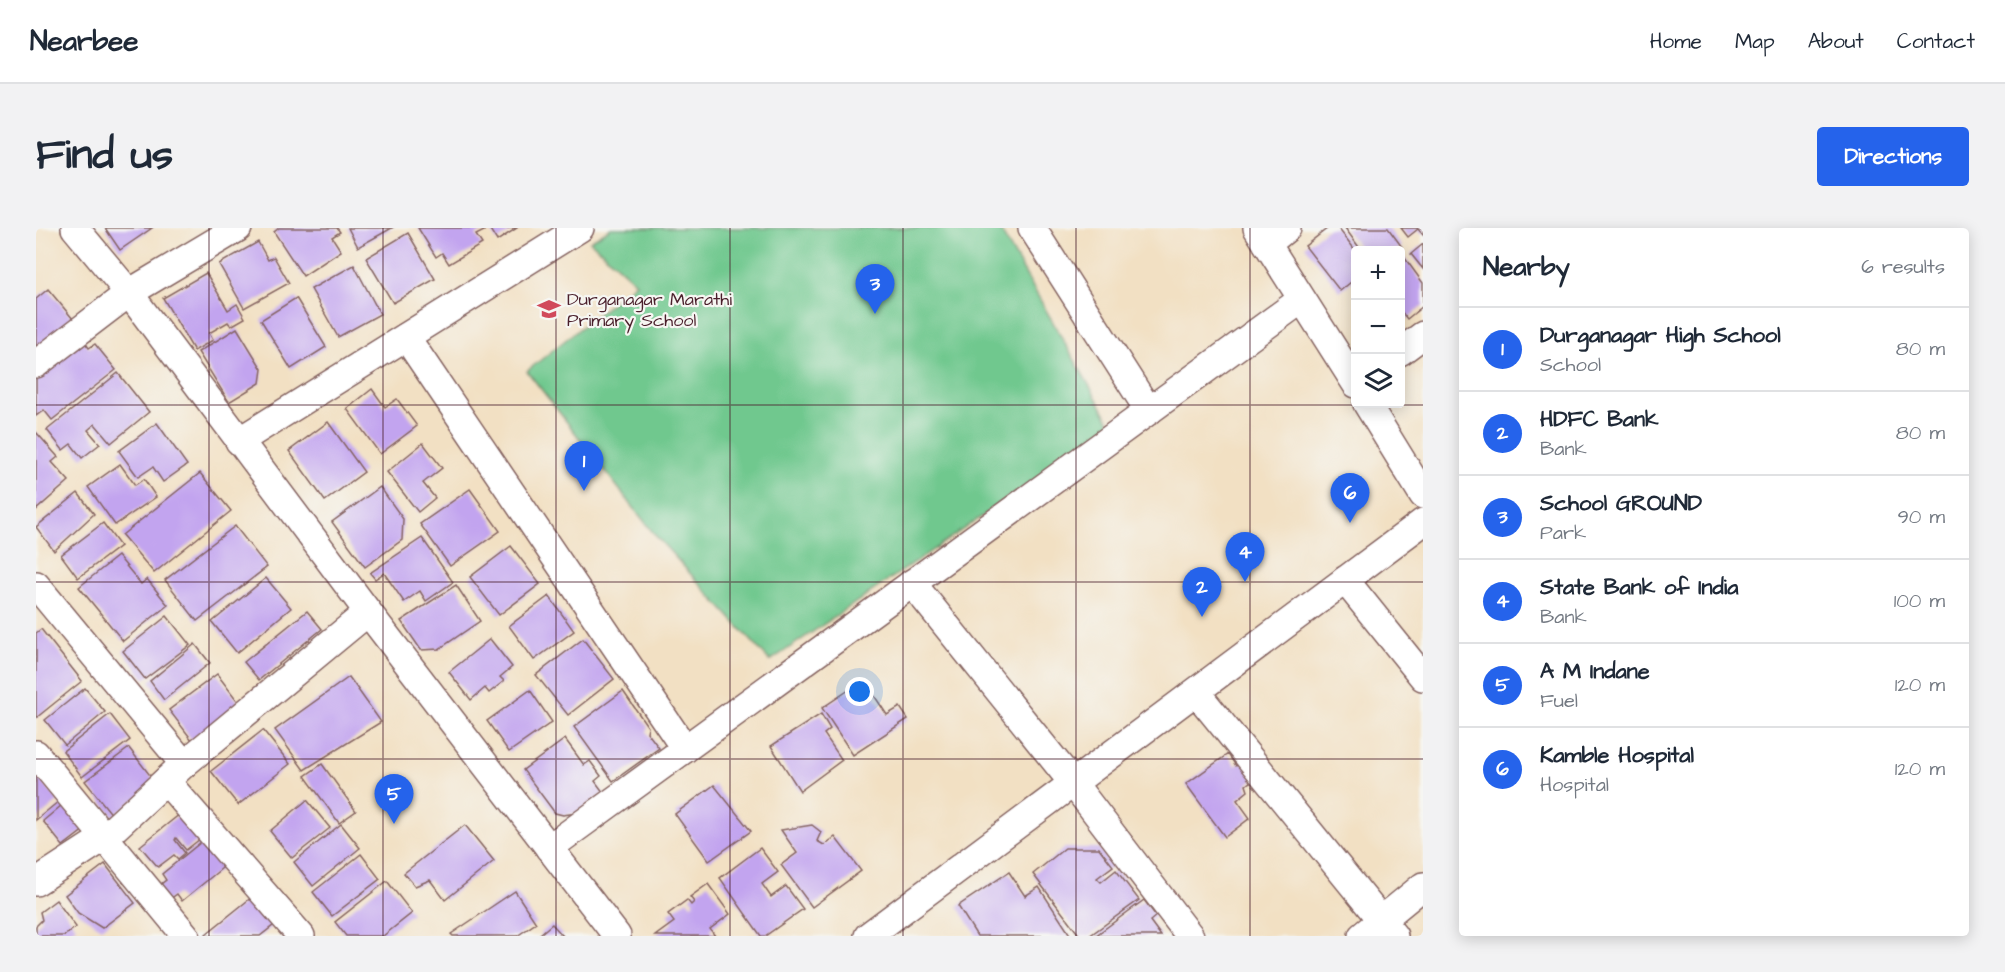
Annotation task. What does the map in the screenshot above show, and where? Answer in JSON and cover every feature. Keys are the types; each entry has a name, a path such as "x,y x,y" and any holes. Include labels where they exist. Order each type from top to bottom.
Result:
{"street":[{"path":"75,228 129,293 368,612 617,936"},
{"path":"36,364 129,293 238,228"},
{"path":"239,441 580,228"},
{"path":"1032,228 1149,411"},
{"path":"1270,233 1301,300 1351,376"},
{"path":"549,848 1301,300"},
{"path":"1405,349 1423,335"},
{"path":"406,337 685,749"},
{"path":"1369,408 1423,495"},
{"path":"868,936 1423,522"},
{"path":"1345,580 1423,677"},
{"path":"912,583 1074,783 1190,936"},
{"path":"36,585 175,773 301,936"},
{"path":"36,882 105,837 175,773 368,612"},
{"path":"1196,692 1379,931 1423,886"},
{"path":"36,754 186,936"}],"green space":[{"path":"611,228 999,228 1113,427 770,661 655,535 527,371 636,283 590,241"}],"building":[{"path":"105,228 152,228 120,250"},
{"path":"279,228 337,228 340,232 332,237 341,251 303,276 274,232"},
{"path":"348,228 392,228 358,247"},
{"path":"418,228 482,228 484,231 476,235 482,244 449,264 442,253 436,257"},
{"path":"489,228 517,228 497,241"},
{"path":"1328,228 1338,228 1352,246 1351,282 1340,291 1305,246"},
{"path":"1345,228 1388,228 1401,246 1358,246"},
{"path":"1401,228 1423,228 1423,235 1418,229 1408,237"},
{"path":"408,233 435,279 393,303 366,258"},
{"path":"258,242 268,260 274,257 289,283 244,308 219,264"},
{"path":"1423,244 1423,269 1411,254"},
{"path":"1405,258 1423,283 1423,306 1407,319 1405,316"},
{"path":"354,265 380,314 338,337 311,289"},
{"path":"206,273 228,310 237,304 245,318 231,326 228,322 209,333 213,340 194,351 163,298"},
{"path":"48,289 73,319 36,349 36,299"},
{"path":"296,298 326,347 291,369 261,320"},
{"path":"237,328 262,369 260,383 229,402 198,352"},
{"path":"80,336 89,348 95,344 116,370 52,420 44,410 36,416 36,370"},
{"path":"118,373 149,412 111,443 95,424 88,430 100,444 82,458 71,444 63,450 47,430"},
{"path":"372,389 385,407 397,399 417,426 380,454 347,409"},
{"path":"328,422 364,472 325,501 289,451"},
{"path":"157,423 187,465 163,482 153,467 138,477 119,451"},
{"path":"36,432 58,457 52,462 69,481 36,510"},
{"path":"423,443 442,468 423,483 435,498 418,512 387,472"},
{"path":"120,464 135,485 144,479 156,497 115,525 88,487"},
{"path":"200,473 231,511 154,573 122,535"},
{"path":"380,487 403,519 402,540 365,567 332,522"},
{"path":"470,489 500,531 450,566 420,524"},
{"path":"78,493 94,514 54,551 36,527"},
{"path":"103,523 120,546 78,578 61,555"},
{"path":"235,526 267,567 197,621 165,580"},
{"path":"422,538 453,582 426,601 420,591 404,602 384,573 375,579 370,573"},
{"path":"511,546 540,584 499,615 470,577"},
{"path":"118,556 141,584 147,579 168,605 123,641 79,587"},
{"path":"266,578 291,608 237,653 212,622"},
{"path":"456,585 480,621 439,649 421,650 401,621"},
{"path":"549,596 574,631 534,660 509,626"},
{"path":"307,611 322,629 259,680 244,662"},
{"path":"167,616 190,645 145,679 123,651"},
{"path":"41,629 82,681 36,718 36,633"},
{"path":"490,639 512,667 500,677 504,681 489,693 485,688 471,700 449,672"},
{"path":"583,639 614,679 568,715 536,675"},
{"path":"195,644 210,663 164,700 150,681"},
{"path":"217,674 240,704 192,740 169,710"},
{"path":"349,677 381,722 304,770 275,730"},
{"path":"864,680 887,715 900,707 908,719 853,755 822,708"},
{"path":"85,688 105,712 65,745 45,720"},
{"path":"530,690 552,722 509,752 487,721"},
{"path":"623,691 648,727 647,732 659,748 613,781 574,727"},
{"path":"110,714 130,740 82,777 63,751"},
{"path":"821,714 830,729 824,734 842,760 800,791 771,746"},
{"path":"263,730 290,764 238,805 211,771"},
{"path":"565,739 584,765 590,761 601,776 595,781 604,793 577,813 563,815 555,813 523,770"},
{"path":"129,748 156,783 113,816 85,781"},
{"path":"1228,754 1236,766 1242,761 1255,778 1246,785 1248,791 1237,800 1250,818 1225,837 1186,784"},
{"path":"322,764 356,811 339,823 305,776"},
{"path":"36,775 59,801 36,820"},
{"path":"714,785 751,831 709,861 675,814"},
{"path":"68,800 89,826 63,846 43,821"},
{"path":"307,800 330,828 292,858 270,831"},
{"path":"180,814 200,839 186,850 176,838 175,840 185,853 178,859 174,855 158,867 140,846"},
{"path":"341,824 360,848 313,886 294,862"},
{"path":"465,825 494,861 445,900 430,880 415,886 404,873"},
{"path":"812,825 821,832 817,841 824,845 835,837 861,871 812,907 781,865 797,853 781,830"},
{"path":"206,838 227,864 182,901 177,894 166,902 156,888 166,880 162,874"},
{"path":"760,848 778,872 762,884 771,897 786,886 803,909 765,936 761,936 720,878"},
{"path":"1065,848 1099,848 1113,866 1097,878 1101,882 1116,870 1139,900 1089,936 1080,936 1033,874"},
{"path":"361,854 380,879 332,916 313,892"},
{"path":"105,864 135,903 102,928 78,913 65,895"},
{"path":"1009,872 1025,896 1039,887 1071,936 977,936 958,906"},
{"path":"387,881 412,913 383,936 346,936 335,922"},
{"path":"708,884 730,914 710,929 715,936 655,936 674,922 668,914 687,900 691,905 694,902 690,897"},
{"path":"515,891 536,923 517,936 453,936 451,934"},
{"path":"252,897 274,925 260,936 208,936 206,934"},
{"path":"56,900 76,927 64,936 36,936 36,926 42,920 40,912"},
{"path":"1144,900 1156,916 1150,921 1161,936 1095,936"},
{"path":"552,924 563,936 542,936 540,934"}],"place":[{"name":"Durganagar Marathi Primary School","path":"549,309"},
{"name":"School GROUND","path":"875,314"},
{"name":"Durganagar High School","path":"584,491"},
{"name":"Kamble Hospital","path":"1350,523"},
{"name":"State Bank of India","path":"1245,582"},
{"name":"HDFC Bank","path":"1202,617"},
{"name":"A M Indane","path":"394,824"}]}
